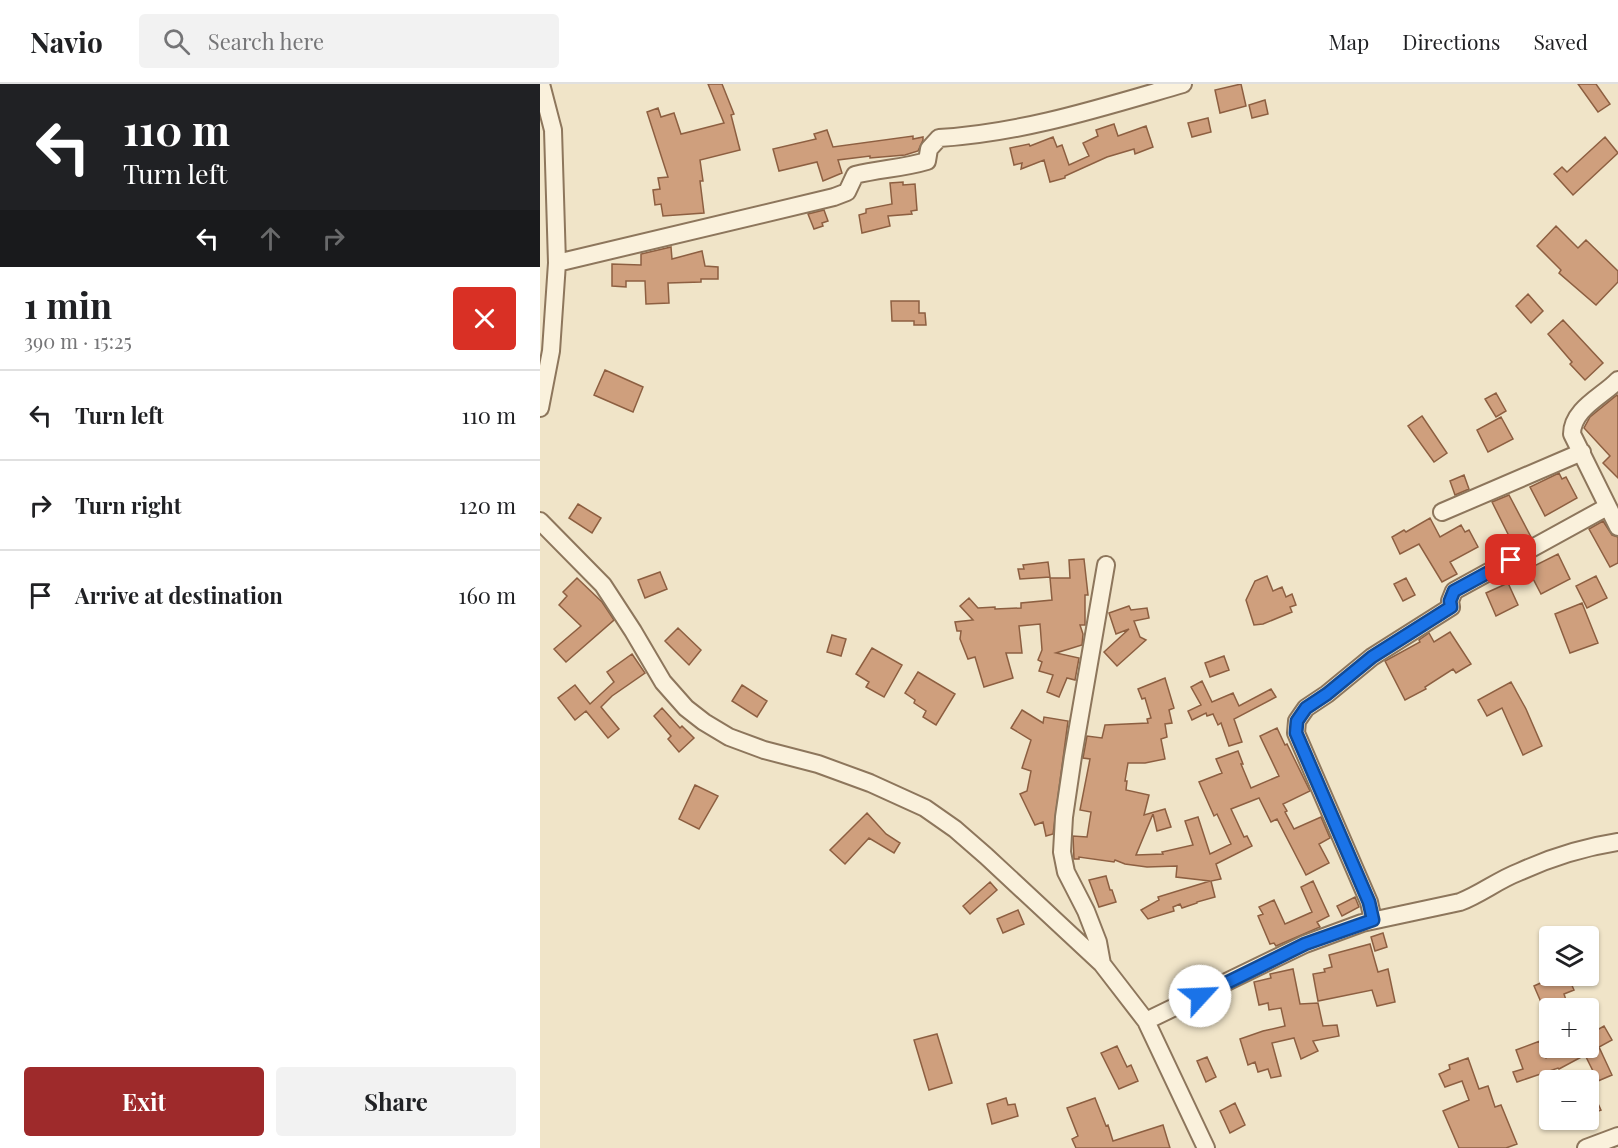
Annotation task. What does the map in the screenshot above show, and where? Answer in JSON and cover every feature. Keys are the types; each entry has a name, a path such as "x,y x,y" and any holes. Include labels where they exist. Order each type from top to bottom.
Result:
{"street":[{"path":"540,408 551,351 557,263 553,130 541,84"},
{"path":"557,263 834,197 847,192 855,175 876,169 927,161 929,149 939,138 972,136 1050,122 1183,84"},
{"path":"1618,380 1579,413 1572,425 1572,434 1618,527"},
{"path":"1442,512 1582,452"},
{"path":"1373,920 1369,902 1296,733 1297,721 1306,708 1372,657 1451,607 1450,601 1454,591 1607,507"},
{"path":"540,521 603,585 663,681 686,708 729,737 764,750 818,764 870,783 925,808 955,829 986,856 1102,963 1146,1021 1206,1148"},
{"path":"1102,963 1098,942 1086,911 1066,872 1062,852 1064,817 1073,756 1106,565"},
{"path":"1146,1021 1305,944 1373,920 1460,902 1520,871 1580,850 1618,842"},
{"path":"1586,1148 1618,1136"}],"building":[{"path":"708,84 722,84 734,114 731,115 740,150 700,160 704,213 663,216 661,204 655,205 653,190 660,189 658,178 668,177 647,112 658,108 661,117 674,113 681,134 724,123"},
{"path":"1241,84 1246,106 1220,113 1215,90"},
{"path":"1578,84 1596,84 1610,104 1598,112"},
{"path":"1265,100 1268,114 1252,118 1249,105"},
{"path":"1208,118 1211,132 1192,137 1188,123"},
{"path":"1114,124 1118,136 1146,126 1153,147 1135,154 1134,149 1107,157 1065,178 1050,182 1044,160 1021,169 1022,163 1014,165 1010,148 1029,144 1030,146 1053,137 1057,147 1062,145 1069,165 1089,156 1083,143 1098,136 1096,130"},
{"path":"827,130 833,147 913,136 913,139 923,137 923,140 918,151 905,155 838,160 842,173 823,181 817,162 779,171 773,149 816,139 814,134"},
{"path":"1605,137 1618,153 1573,195 1554,174 1562,167 1567,172"},
{"path":"903,182 903,185 915,184 917,210 911,211 912,214 888,216 890,226 862,233 859,215 866,213 866,209 892,204 890,183"},
{"path":"824,210 828,221 822,223 823,226 814,229 808,214"},
{"path":"1556,226 1578,248 1586,240 1618,271 1618,282 1596,305 1559,273 1561,270 1537,246"},
{"path":"671,247 672,259 702,251 705,266 718,267 718,279 668,283 669,303 646,304 645,281 626,281 626,287 612,286 612,264 641,265 641,254"},
{"path":"1528,294 1543,311 1531,323 1516,306"},
{"path":"891,301 919,301 919,313 925,313 926,325 914,325 914,321 892,321"},
{"path":"1563,320 1603,363 1585,380 1548,334"},
{"path":"605,370 643,387 633,412 594,395"},
{"path":"1496,393 1506,411 1496,417 1485,399"},
{"path":"1617,395 1618,478 1603,463 1610,456 1584,428 1590,417"},
{"path":"1422,416 1447,453 1434,462 1408,426"},
{"path":"1501,417 1513,439 1488,452 1477,430"},
{"path":"1559,473 1562,479 1566,477 1577,498 1545,516 1530,487"},
{"path":"1464,475 1469,489 1455,495 1450,481"},
{"path":"1509,495 1531,537 1514,546 1492,502"},
{"path":"578,504 601,518 592,533 569,518"},
{"path":"1430,518 1440,537 1461,525 1465,532 1469,530 1478,547 1450,562 1457,574 1442,582 1419,544 1400,554 1392,537"},
{"path":"1603,521 1612,535 1618,537 1618,563 1610,567 1589,529"},
{"path":"1558,554 1570,579 1541,594 1528,569"},
{"path":"1084,559 1088,595 1085,595 1085,625 1080,625 1083,634 1082,645 1056,653 1079,658 1075,680 1067,678 1059,697 1047,692 1053,675 1039,671 1042,662 1038,660 1042,650 1040,624 1019,626 1022,653 1006,653 1013,678 984,687 975,657 968,659 960,639 961,631 957,631 955,622 973,620 960,606 969,598 978,608 995,607 995,609 1021,608 1021,603 1052,600 1050,578 1070,578 1069,560"},
{"path":"1048,562 1050,577 1020,579 1018,569 1024,569 1023,565"},
{"path":"660,572 667,589 645,598 638,580"},
{"path":"1267,576 1273,591 1282,587 1286,597 1292,594 1296,605 1290,607 1292,612 1263,624 1254,625 1246,600 1255,581"},
{"path":"1596,576 1607,598 1587,608 1576,586"},
{"path":"577,578 602,602 614,620 566,662 554,649 581,626 559,605 567,596 563,592"},
{"path":"1406,578 1415,595 1403,601 1394,584"},
{"path":"1508,583 1518,605 1496,616 1486,593"},
{"path":"1582,603 1598,643 1570,653 1555,614"},
{"path":"1129,606 1131,610 1147,608 1149,618 1134,621 1140,637 1146,640 1117,666 1104,652 1129,629 1116,634 1109,613"},
{"path":"678,628 701,650 689,665 665,641"},
{"path":"1450,632 1471,664 1456,673 1453,669 1425,687 1426,689 1405,700 1385,661 1420,642 1419,640 1429,633 1434,642"},
{"path":"832,635 846,639 841,656 827,652"},
{"path":"872,648 902,665 884,697 866,687 869,682 856,674"},
{"path":"632,654 645,673 612,696 601,707 619,729 608,738 586,711 575,720 558,698 575,685 590,704 614,682 607,672"},
{"path":"1224,656 1229,670 1210,677 1205,663"},
{"path":"918,672 955,694 936,725 923,717 926,711 905,693"},
{"path":"1165,678 1174,708 1169,710 1172,723 1165,724 1167,737 1161,739 1165,759 1145,763 1128,763 1125,781 1127,781 1126,790 1149,795 1144,815 1165,809 1171,827 1157,831 1153,814 1136,855 1163,854 1162,852 1193,845 1185,821 1198,817 1210,854 1231,844 1217,814 1214,816 1199,782 1222,773 1216,759 1238,751 1251,788 1279,776 1260,736 1277,728 1310,791 1283,804 1287,811 1285,812 1294,829 1321,817 1330,838 1319,844 1329,863 1306,875 1277,819 1271,822 1259,798 1231,809 1244,837 1247,836 1252,846 1216,864 1221,879 1211,881 1215,897 1182,908 1180,904 1173,907 1174,911 1148,919 1141,910 1159,900 1158,897 1210,881 1176,877 1177,866 1147,867 1115,860 1114,862 1079,857 1079,859 1074,859 1073,836 1087,837 1091,812 1080,810 1090,759 1083,758 1087,736 1102,738 1105,725 1148,723 1147,719 1151,718 1145,698 1142,699 1138,689"},
{"path":"1202,681 1212,702 1233,693 1239,706 1271,689 1276,697 1234,719 1242,742 1229,746 1221,723 1218,725 1213,714 1207,716 1206,713 1192,720 1188,711 1201,705 1191,687"},
{"path":"1511,682 1542,746 1523,755 1502,708 1487,716 1478,700"},
{"path":"742,685 767,701 757,717 732,701"},
{"path":"662,708 680,728 682,726 694,738 679,752 668,739 671,736 654,716"},
{"path":"1022,710 1043,723 1044,717 1068,721 1053,834 1046,836 1043,822 1035,825 1020,794 1027,791 1031,771 1022,768 1031,740 1011,728"},
{"path":"695,785 718,796 699,829 679,819"},
{"path":"867,813 886,834 900,843 894,853 869,838 845,864 830,850"},
{"path":"1106,876 1116,902 1099,907 1089,880"},
{"path":"1313,881 1329,916 1317,922 1320,927 1276,946 1274,943 1270,944 1258,916 1263,914 1259,907 1274,900 1285,924 1312,912 1301,887"},
{"path":"990,882 997,890 970,914 963,906"},
{"path":"1355,897 1359,907 1342,916 1337,906"},
{"path":"1018,910 1024,924 1003,933 997,919"},
{"path":"1383,933 1387,947 1375,951 1371,937"},
{"path":"1370,944 1378,972 1388,969 1395,1002 1377,1006 1372,990 1318,1001 1313,974 1325,972 1324,969 1332,967 1329,955"},
{"path":"1293,969 1300,1004 1318,1003 1323,1026 1337,1025 1339,1036 1313,1041 1318,1051 1301,1059 1294,1038 1272,1043 1281,1076 1271,1078 1268,1069 1258,1072 1255,1062 1248,1065 1240,1039 1285,1026 1281,1008 1269,1010 1268,1003 1259,1005 1254,982 1271,978 1270,974"},
{"path":"1539,984 1539,986 1572,986 1574,990 1564,994 1565,998 1539,998 1534,986"},
{"path":"1604,1026 1612,1040 1599,1047 1599,1029"},
{"path":"937,1034 952,1083 929,1090 914,1040"},
{"path":"1539,1041 1539,1058 1579,1058 1559,1069 1539,1070 1539,1074 1517,1082 1513,1072 1523,1069 1516,1050"},
{"path":"1117,1046 1127,1067 1131,1065 1138,1081 1119,1089 1101,1053"},
{"path":"1599,1047 1612,1075 1599,1081 1599,1070 1592,1070 1586,1058 1599,1058"},
{"path":"1207,1057 1216,1077 1206,1082 1197,1061"},
{"path":"1468,1058 1479,1089 1488,1086 1495,1107 1501,1105 1517,1144 1506,1148 1459,1148 1443,1111 1469,1100 1462,1081 1445,1087 1439,1074 1450,1069 1449,1065"},
{"path":"1006,1098 1008,1105 1015,1104 1018,1116 992,1124 987,1104"},
{"path":"1095,1098 1113,1141 1163,1125 1170,1148 1076,1148 1072,1139 1078,1136 1067,1108"},
{"path":"1235,1103 1245,1125 1230,1133 1220,1111"}],"route":[{"path":"1200,996 1305,944 1373,920 1369,902 1296,733 1297,721 1306,708 1372,657 1451,607 1450,601 1454,591 1511,560"}]}
